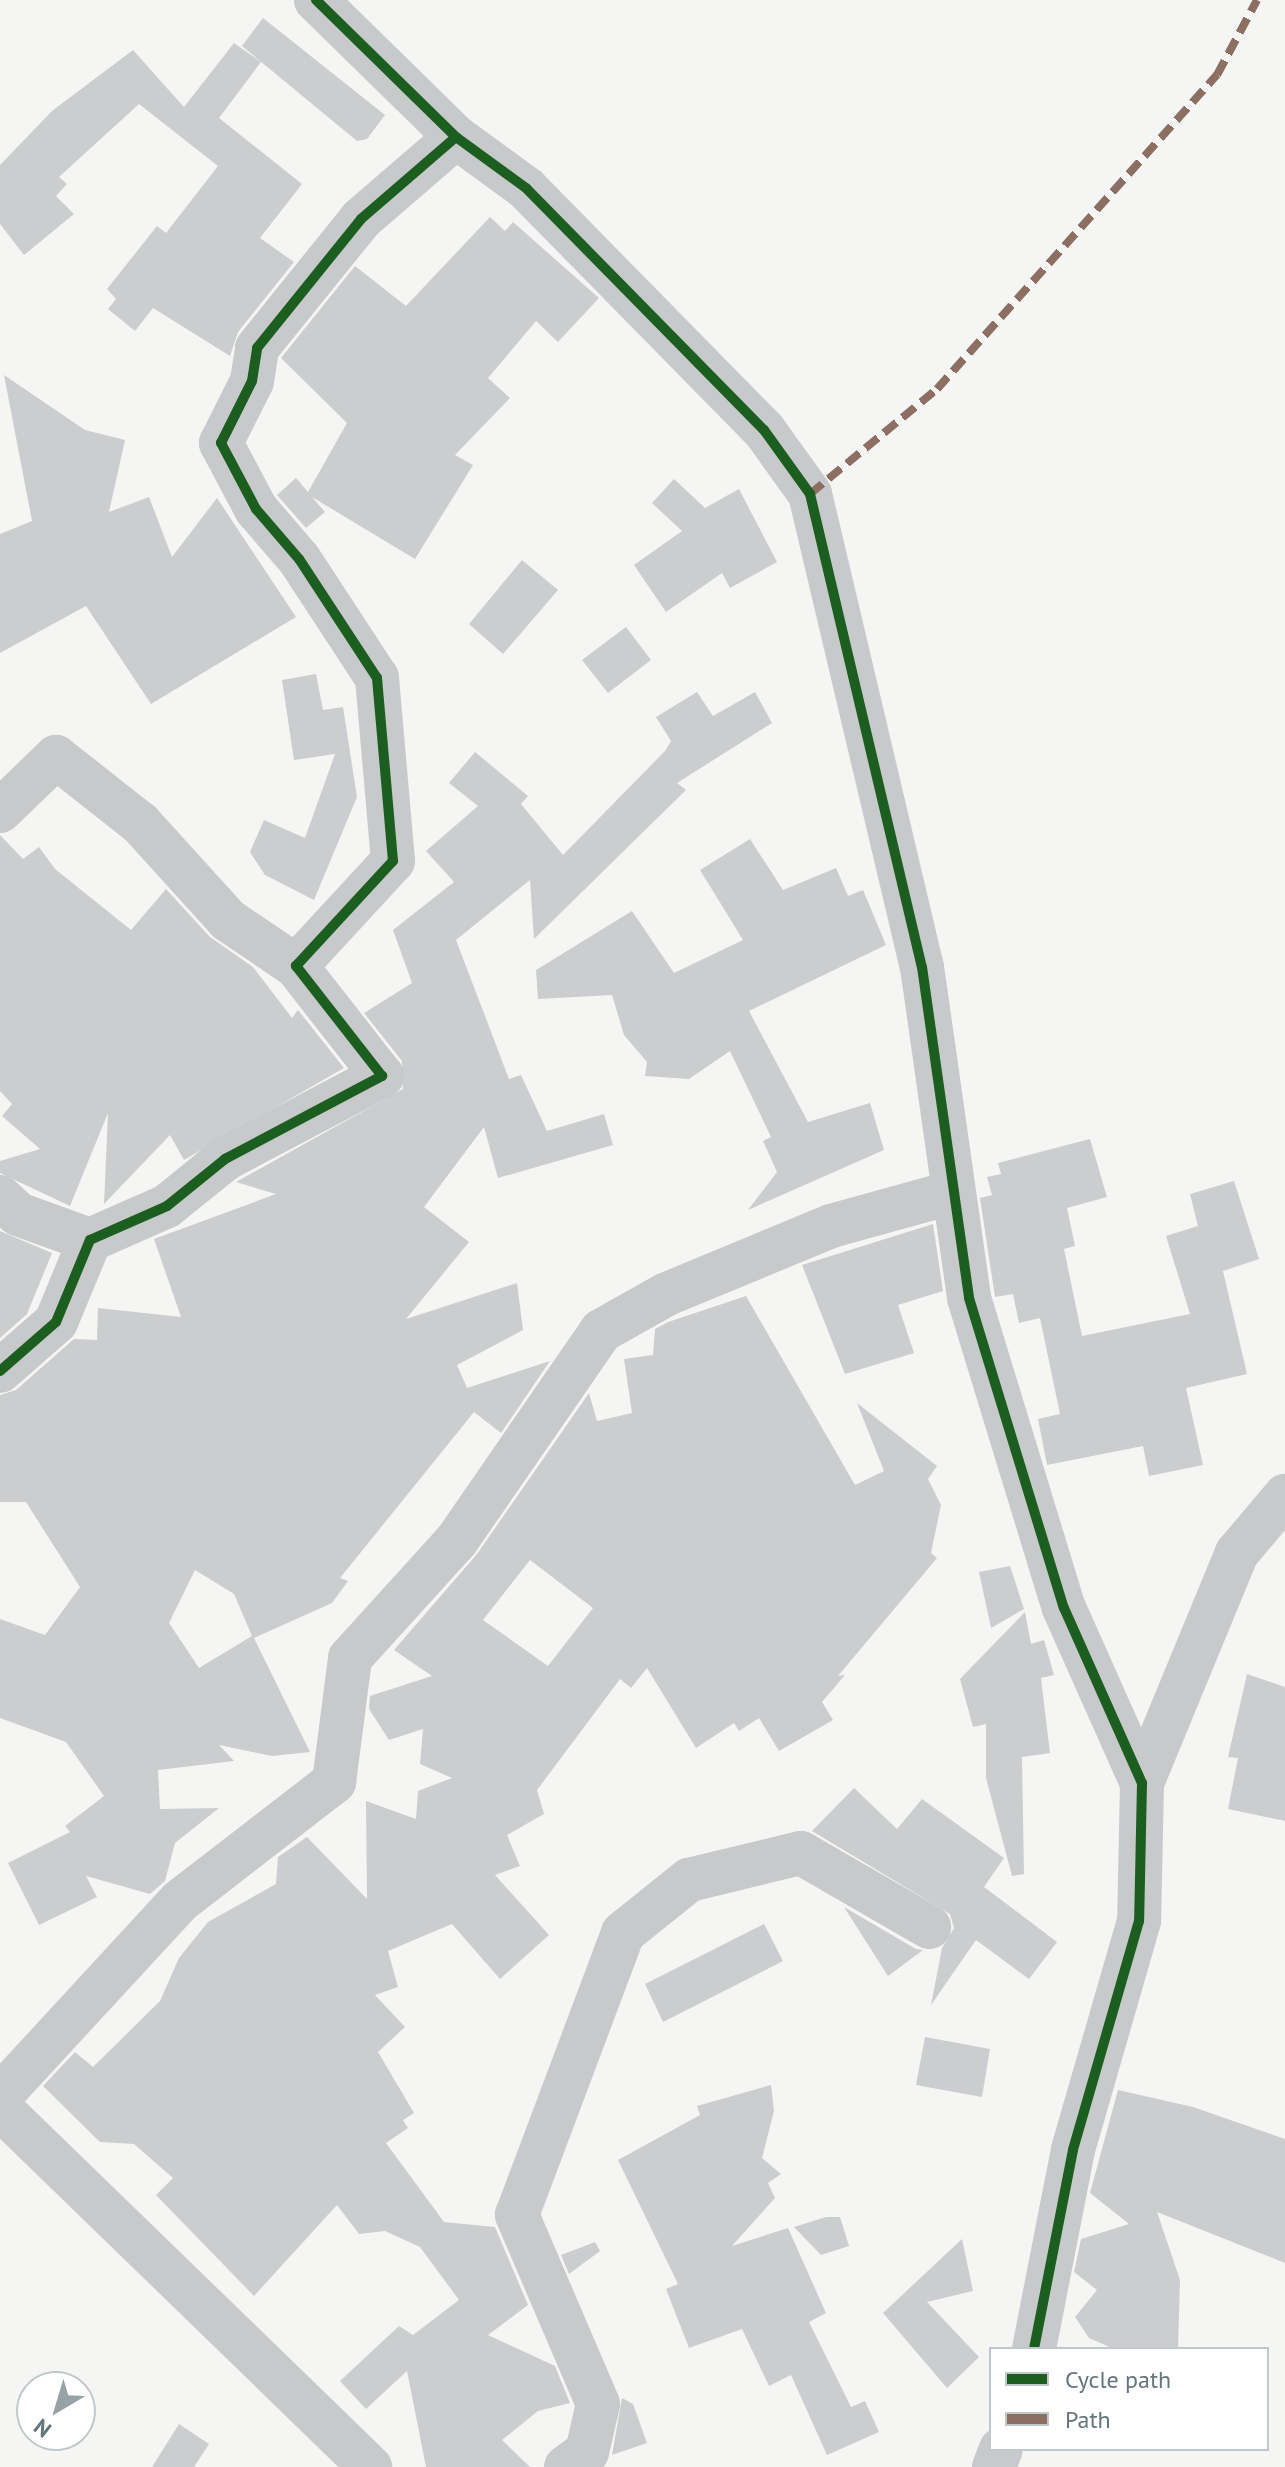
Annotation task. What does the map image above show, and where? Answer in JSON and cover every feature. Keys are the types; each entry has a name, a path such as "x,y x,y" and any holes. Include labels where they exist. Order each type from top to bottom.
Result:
{"street":[{"path":"316,0 456,137 526,188 764,430 810,494 922,967 951,1193 969,1298 1064,1608 1142,1783"},
{"path":"296,966 393,861 387,748 377,678 299,559 256,509 221,443 252,381 257,348 361,219 456,137"},
{"path":"0,811 56,757 140,823 228,920 296,966 382,1076 225,1159 167,1206 90,1240 56,1322 0,1371"},
{"path":"0,2096 180,1901 334,1782 350,1658 457,1540 601,1331 667,1294 831,1226 951,1193"},
{"path":"0,1197 18,1214 90,1240"},
{"path":"1034,2347 1073,2150 1139,1921 1142,1783 1237,1553 1285,1496"},
{"path":"566,2467 587,2452 598,2404 517,2215 623,1933 689,1880 801,1853 929,1927"},
{"path":"0,2108 370,2467"}],"building":[{"path":"263,18 385,115 367,139 357,141 242,46"},
{"path":"234,43 261,62 219,118 302,184 260,238 294,262 238,332 230,356 153,308 135,331 108,309 116,299 107,289 157,226 166,233 218,166 139,104 59,177 67,184 56,196 74,214 24,255 0,224 0,165 52,111 133,50 184,107"},
{"path":"490,217 505,231 513,222 599,298 558,342 536,321 488,378 510,398 455,455 473,465 415,559 312,497 325,512 306,528 277,495 296,478 308,492 347,423 281,358 355,266 406,306"},
{"path":"4,375 85,430 125,440 109,512 149,497 172,557 217,498 296,617 151,704 86,606 0,653 0,534 32,521"},
{"path":"674,479 705,508 739,489 777,562 730,588 722,573 666,612 634,565 682,531 652,503"},
{"path":"522,560 558,590 503,654 469,624"},
{"path":"626,627 651,660 608,693 582,660"},
{"path":"316,674 323,710 343,707 357,797 314,900 265,875 250,852 264,820 305,838 335,754 294,760 282,680"},
{"path":"697,692 713,716 755,692 772,723 677,783 686,790 534,939 530,880 456,940 509,1079 521,1075 547,1131 604,1114 613,1145 498,1178 484,1127 424,1207 469,1242 406,1319 517,1283 523,1330 457,1365 467,1388 550,1361 501,1433 474,1412 340,1578 348,1581 332,1603 254,1638 310,1752 272,1756 219,1745 234,1761 158,1770 160,1809 219,1808 175,1843 165,1881 150,1894 86,1876 97,1897 39,1925 8,1863 70,1832 65,1826 104,1796 66,1742 0,1718 0,1619 45,1635 80,1587 26,1502 0,1502 0,1395 16,1390 74,1339 97,1340 98,1308 181,1317 154,1239 276,1194 236,1182 403,1089 402,1061 364,1013 412,983 393,930 454,882 426,851 478,806 449,783 475,752 528,796 521,804 563,855 665,751 671,741 656,717","holes":["195,1570 234,1594 252,1636 199,1668 169,1623"]},
{"path":"0,835 23,859 39,847 55,869 131,930 166,889 210,937 253,967 292,1018 298,1010 344,1068 184,1160 170,1135 104,1204 108,1113 70,1206 0,1173 0,1161 40,1149 2,1116 12,1104 0,1091"},
{"path":"750,839 783,890 836,868 848,896 863,890 886,945 749,1011 808,1122 870,1103 884,1150 748,1210 777,1172 763,1141 771,1137 730,1051 689,1079 645,1076 647,1062 624,1035 612,995 538,999 536,970 632,911 674,973 743,940 700,870"},
{"path":"1090,1139 1107,1197 1067,1208 1075,1246 1064,1249 1082,1336 1190,1314 1166,1236 1198,1226 1190,1194 1234,1181 1259,1259 1223,1271 1247,1374 1186,1388 1203,1465 1149,1476 1143,1446 1047,1465 1038,1419 1060,1414 1040,1318 1019,1323 1013,1294 995,1297 980,1198 992,1195 987,1177 1001,1174 998,1163"},
{"path":"933,1224 943,1291 898,1305 914,1353 845,1374 802,1265"},
{"path":"0,1231 52,1253 27,1314 0,1338"},
{"path":"746,1296 855,1485 884,1471 857,1403 937,1466 928,1479 941,1505 931,1553 937,1558 838,1676 845,1675 822,1702 833,1720 779,1751 759,1718 739,1731 734,1723 696,1748 647,1668 631,1688 620,1679 537,1790 544,1814 507,1835 520,1866 495,1875 549,1935 500,1979 452,1924 388,1951 398,1987 375,1995 405,2027 378,2052 414,2113 403,2120 408,2128 386,2143 444,2222 495,2227 528,2305 488,2335 555,2366 570,2403 538,2411 502,2440 530,2467 426,2467 407,2371 366,2409 340,2381 399,2326 413,2335 459,2300 420,2247 385,2231 359,2234 337,2205 254,2296 156,2195 173,2178 134,2144 100,2142 43,2086 75,2052 93,2067 160,2001 179,1958 208,1922 276,1884 278,1857 307,1837 367,1899 366,1801 416,1819 418,1791 452,1778 420,1764 423,1729 389,1740 369,1709 370,1696 432,1676 394,1650 477,1554 589,1393 597,1421 632,1413 624,1359 653,1355 655,1329","holes":["530,1560 593,1608 548,1666 483,1620"]},
{"path":"1010,1566 1024,1609 991,1628 979,1572"},
{"path":"1025,1612 1031,1644 1044,1640 1054,1675 1041,1678 1050,1753 1022,1757 1024,1874 1012,1876 986,1778 986,1724 973,1727 960,1679"},
{"path":"1247,1674 1285,1687 1285,1821 1228,1809 1238,1758 1228,1757"},
{"path":"854,1788 897,1829 922,1799 1004,1858 984,1887 1057,1942 1029,1979 976,1940 931,2005 942,1948 954,1928 950,1914 812,1831"},
{"path":"844,1907 916,1949 923,1950 888,1976"},
{"path":"764,1924 783,1961 663,2022 645,1984"},
{"path":"925,2037 990,2049 982,2097 916,2085"},
{"path":"771,2085 774,2111 762,2158 781,2174 768,2183 775,2198 732,2246 788,2228 826,2313 809,2322 851,2407 865,2401 879,2432 827,2455 791,2375 769,2386 742,2329 689,2348 666,2289 678,2284 618,2160 700,2115 697,2106"},
{"path":"1118,2090 1193,2107 1285,2139 1285,2263 1157,2212 1180,2280 1178,2347 1109,2347 1089,2338 1075,2317 1097,2290 1074,2272 1081,2239 1129,2224 1090,2193"},
{"path":"826,2217 840,2217 849,2246 821,2255 794,2227"},
{"path":"962,2239 973,2291 927,2302 979,2357 947,2388 883,2313"},
{"path":"595,2242 600,2251 569,2274 561,2255"},
{"path":"622,2398 633,2404 647,2443 612,2455"},
{"path":"179,2424 209,2444 194,2467 152,2467"}],"marked path":[{"path":"810,494 937,389 1217,75 1257,0"}],"cycle path":[{"path":"316,0 456,137 526,188 764,430 810,494 922,967 969,1298 1064,1608 1142,1783 1139,1921 1073,2150 1034,2347"},
{"path":"0,1371 56,1322 90,1240 167,1206 225,1159 382,1076 296,966 393,861 377,678 299,559 256,509 221,443 252,381 257,348 361,219 456,137"}]}
